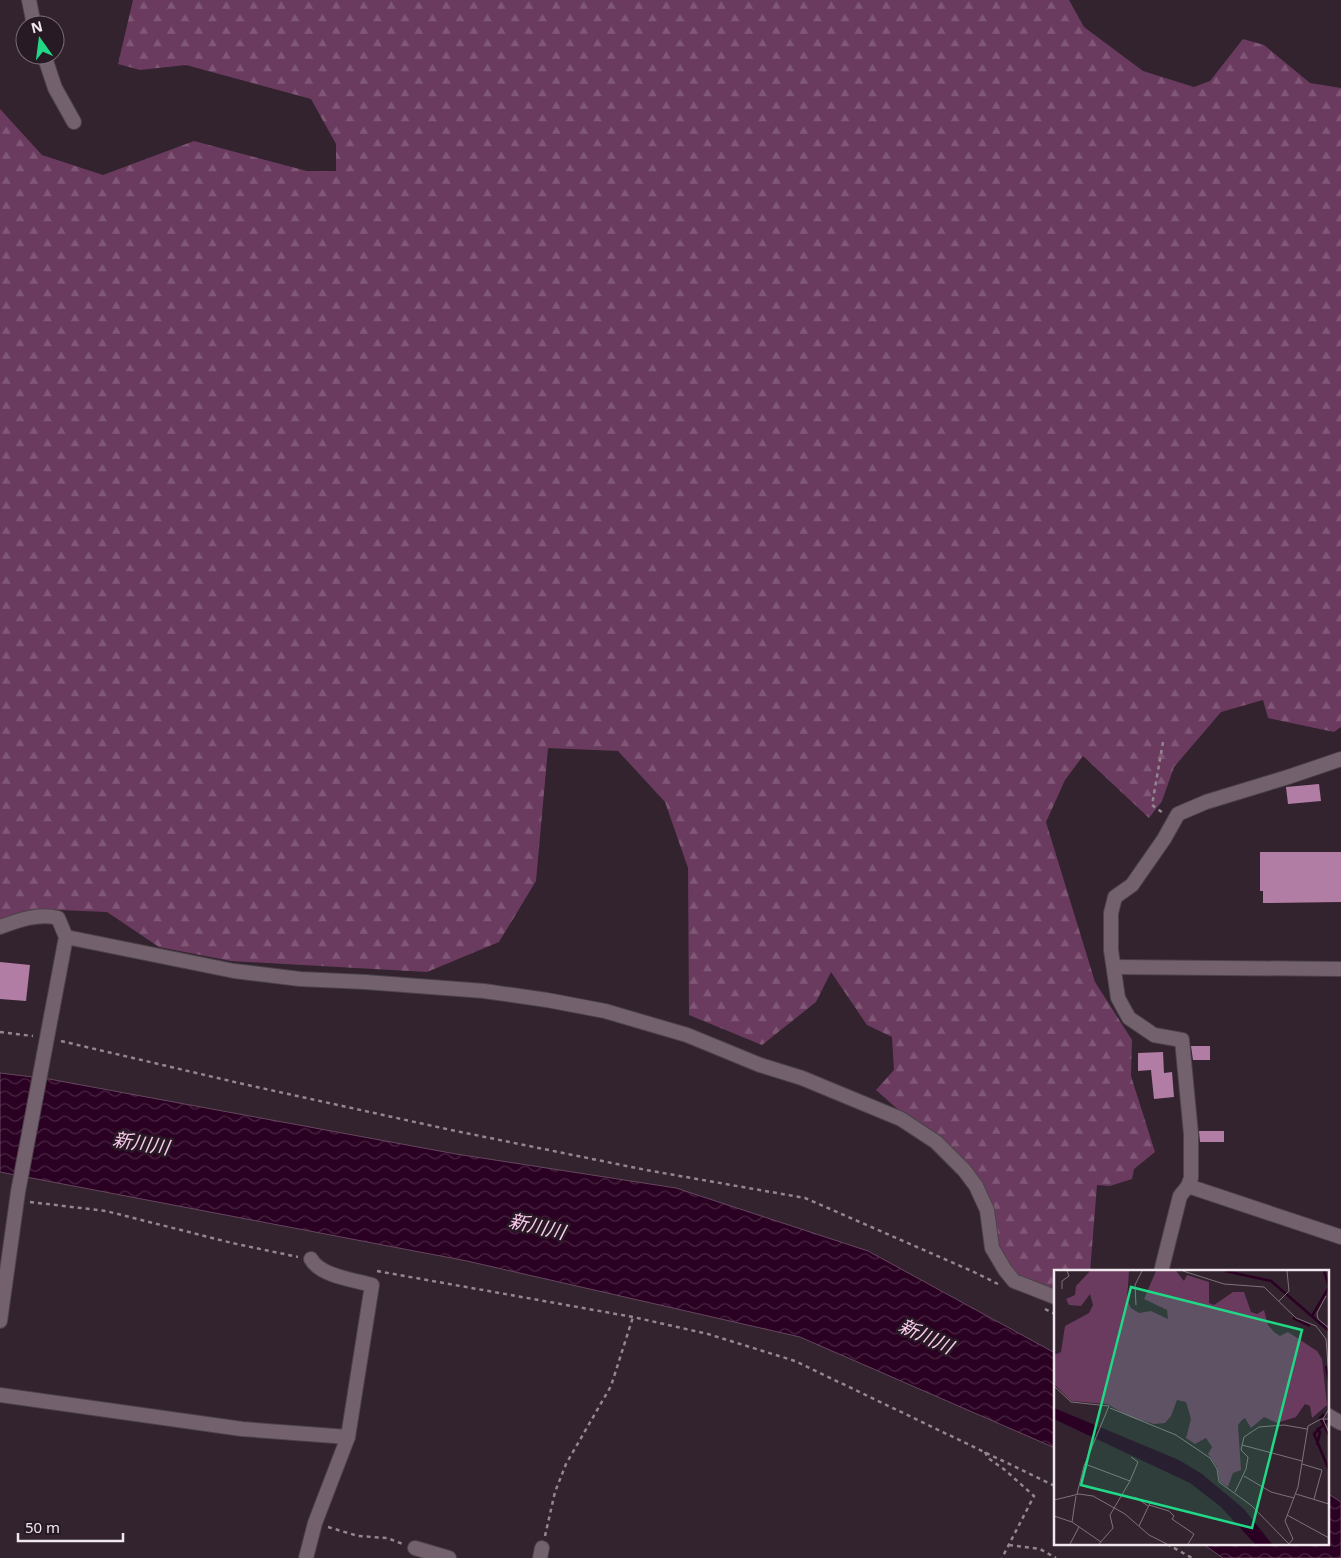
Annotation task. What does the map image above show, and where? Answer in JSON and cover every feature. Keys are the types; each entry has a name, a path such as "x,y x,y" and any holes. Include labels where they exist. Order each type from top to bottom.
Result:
{"street":[{"path":"29,0 32,15"},
{"path":"47,65 55,88 74,122"},
{"path":"1161,1270 1180,1196 1188,1186 1191,1178 1191,1134 1182,1040 1154,1035 1129,1018 1118,998 1111,950 1111,913 1115,896 1132,885 1178,814 1206,802 1288,777 1341,758"},
{"path":"0,927 18,920 46,915 58,918 66,937 17,1196 0,1321"},
{"path":"66,937 234,971 300,979 484,991 547,1000 605,1011 687,1035 760,1065 802,1078 901,1119 936,1142 964,1170 976,1186 987,1210 992,1248 1005,1270 1014,1281 1054,1298"},
{"path":"1114,967 1341,969"},
{"path":"1188,1186 1341,1237"},
{"path":"306,1558 315,1523 348,1437 372,1285 330,1273 315,1266 311,1260"},
{"path":"0,1395 242,1429 348,1437"},
{"path":"1328,1416 1341,1422"},
{"path":"415,1548 449,1558"}],"path":[{"path":"1163,742 1152,804 1174,821"},
{"path":"0,1032 46,1037 243,1084 451,1130 646,1170 805,1198 974,1272 998,1285"},
{"path":"17,1196 106,1211 232,1243 311,1260"},
{"path":"376,1271 633,1317 708,1334 795,1361 1054,1486"},
{"path":"1039,1306 1054,1314"},
{"path":"541,1553 555,1492 566,1464 612,1386 633,1317"},
{"path":"985,1451 988,1458 1005,1470 1034,1496 1002,1558"},
{"path":"315,1523 358,1536 387,1538 415,1548"},
{"path":"1009,1545 1040,1549 1056,1558"},
{"path":"1171,1546 1192,1558"}],"green space":[{"path":"133,0 1069,0 1084,27 1143,71 1194,87 1210,81 1243,39 1264,45 1310,83 1341,88 1341,727 1334,732 1268,718 1263,700 1221,712 1174,767 1162,801 1149,818 1083,756 1065,780 1046,822 1095,982 1132,1040 1131,1076 1155,1152 1134,1169 1132,1179 1110,1186 1097,1185 1090,1270 1054,1270 1054,1292 1016,1279 995,1247 966,1170 876,1090 894,1070 892,1037 867,1025 831,972 816,1002 762,1045 689,1015 688,868 665,802 618,751 548,748 536,881 499,942 427,972 231,961 159,947 107,912 36,909 0,923 0,109 42,155 103,175 194,141 307,171 336,171 336,144 311,99 186,65 140,70 118,64"}],"water":[{"name":"新川川","path":"0,1073 49,1079 456,1154 676,1188 868,1251 1054,1352 1054,1448 800,1337 467,1261 0,1172"},
{"path":"1328,1494 1341,1502 1341,1558 1223,1558 1206,1546 1328,1546"}],"building":[{"path":"1319,784 1321,801 1288,804 1286,787"},
{"path":"1260,852 1341,852 1341,902 1263,903 1263,891 1260,891"},
{"path":"0,962 30,965 26,1001 0,999"},
{"path":"1191,1046 1210,1046 1210,1060 1193,1060"},
{"path":"1163,1052 1164,1073 1172,1072 1174,1097 1154,1099 1151,1070 1138,1071 1138,1053"},
{"path":"1199,1131 1224,1131 1224,1142 1200,1142"}]}
